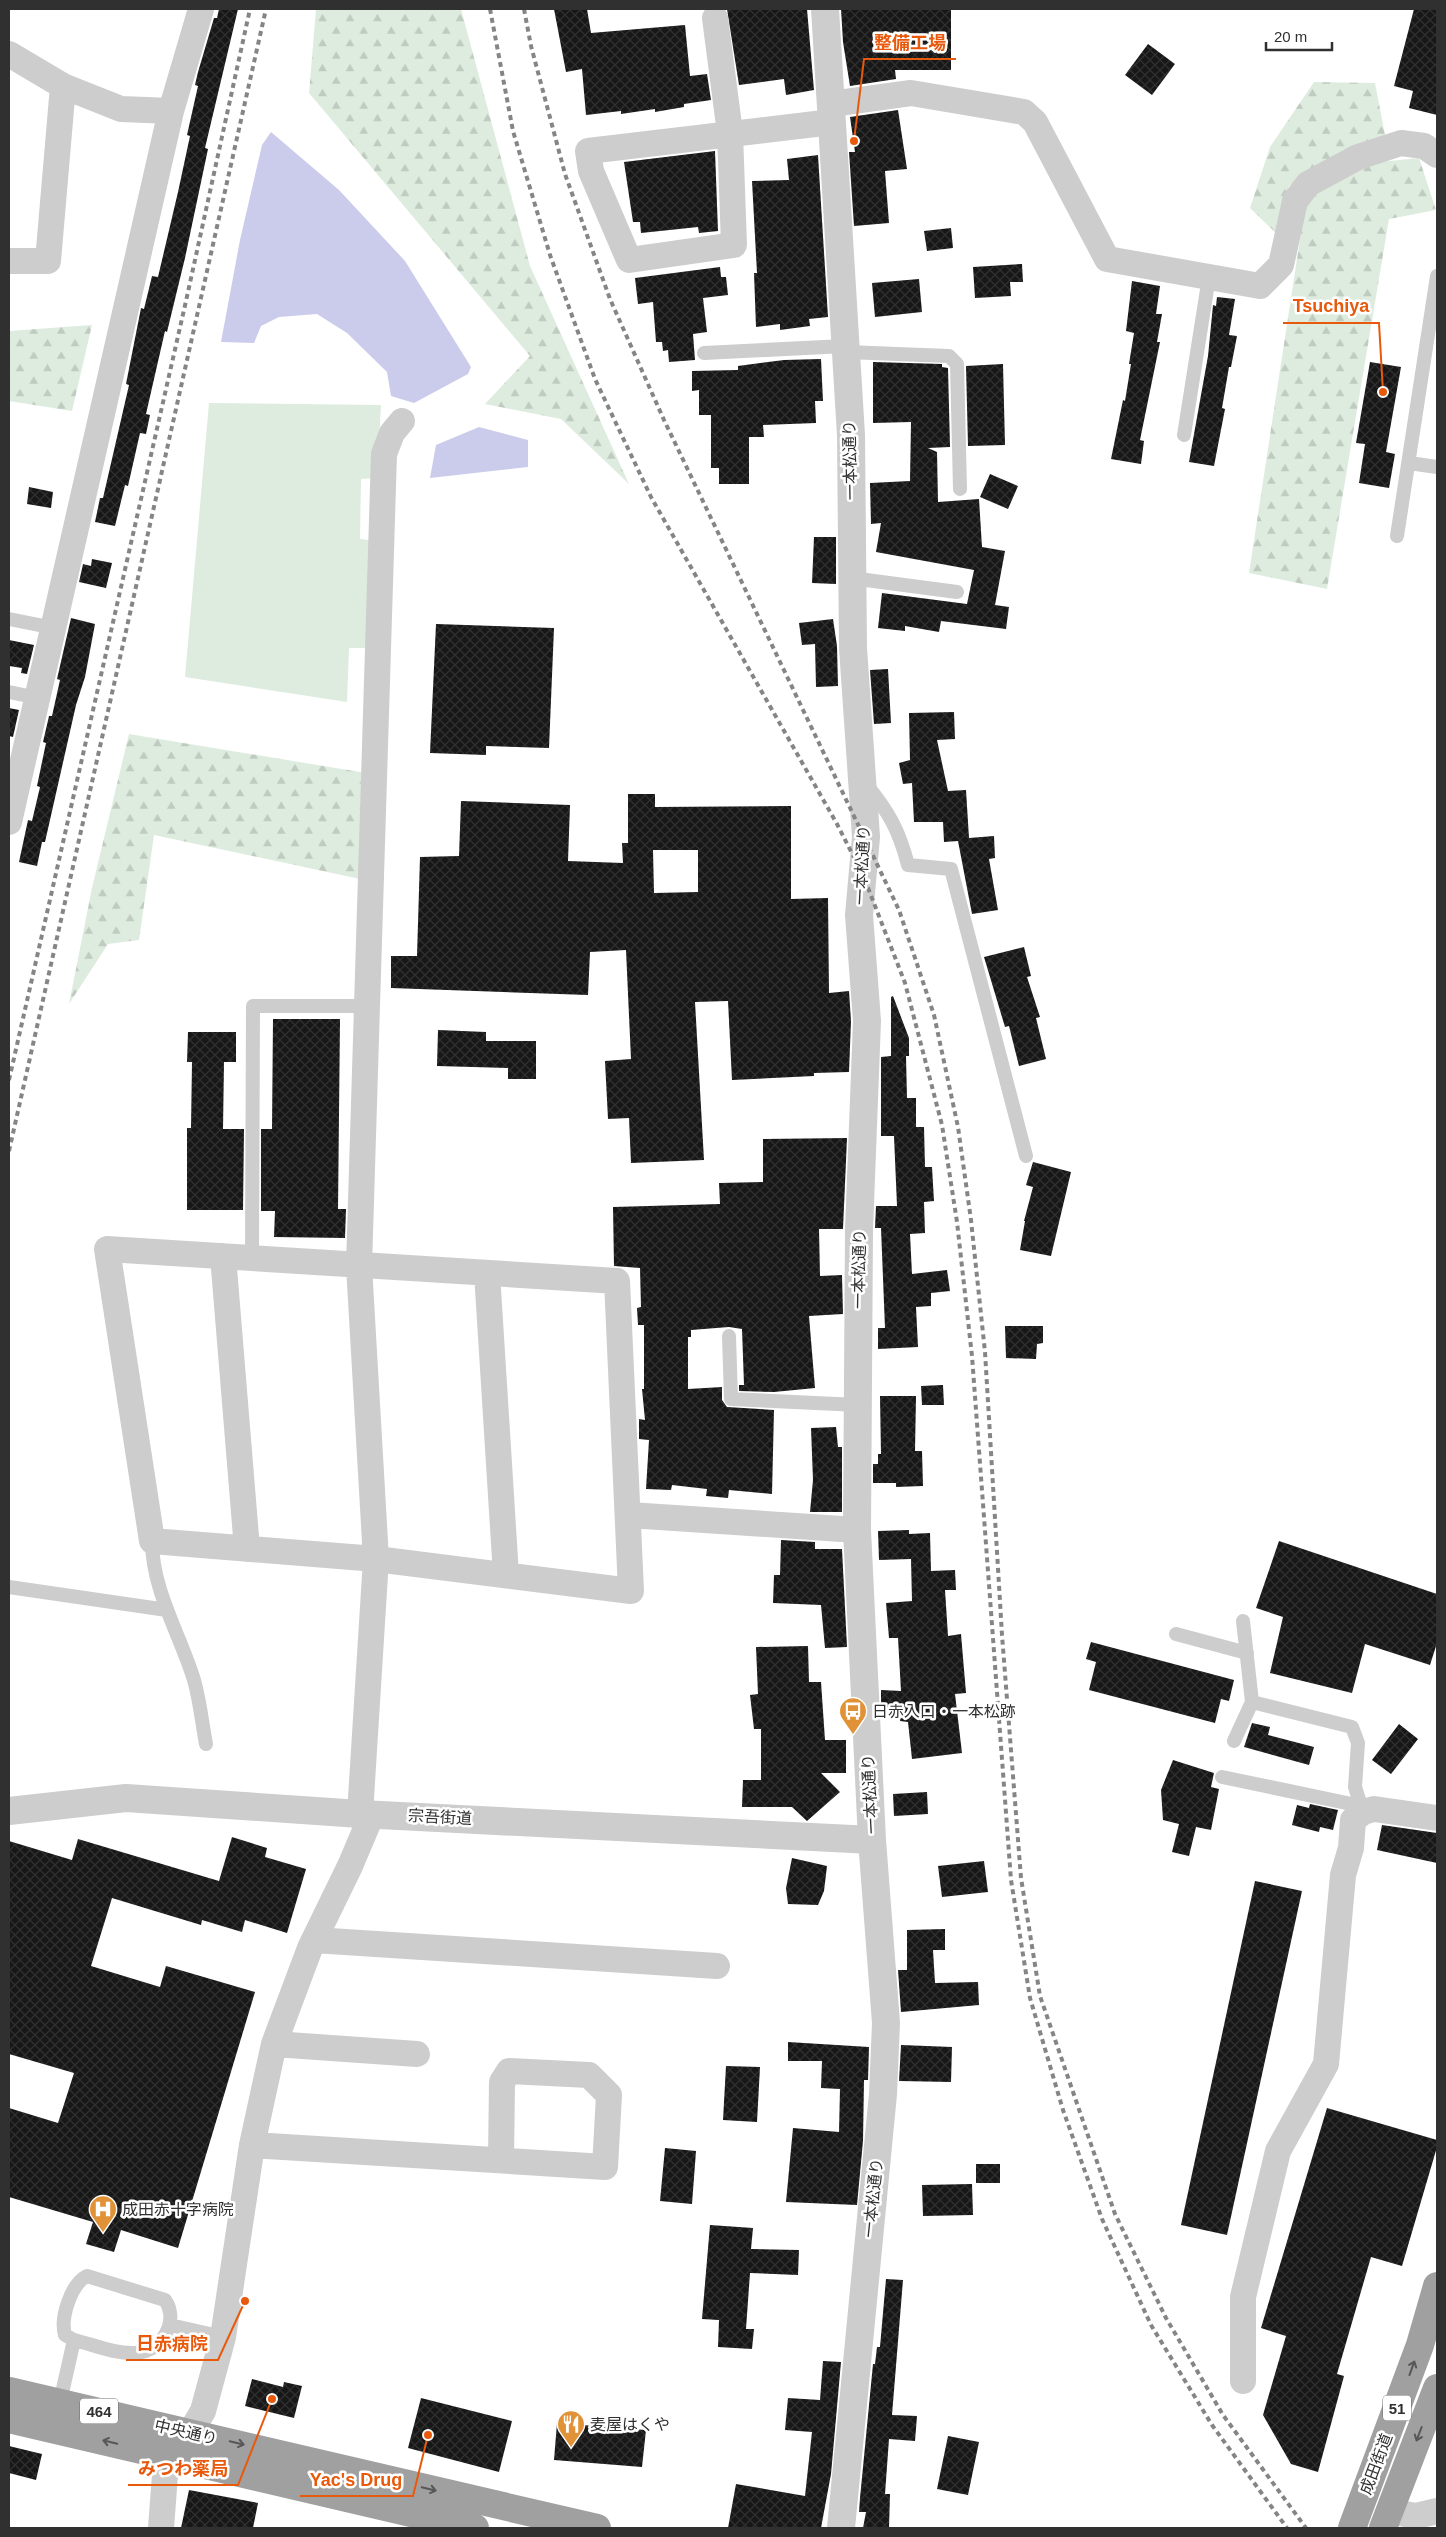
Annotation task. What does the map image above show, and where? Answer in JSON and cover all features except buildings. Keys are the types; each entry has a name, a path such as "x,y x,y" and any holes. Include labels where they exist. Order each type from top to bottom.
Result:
{"highway":[{"name":"成田街道","path":"1352,2528 1420,2345 1437,2286"},
{"name":"成田街道","path":"1386,2520 1437,2388"},
{"name":"中央通り","path":"9,2390 597,2528"},
{"name":"中央通り","path":"9,2419 475,2528"}],"street":[{"path":"9,822 12,786 38,698 171,111 201,9"},
{"name":"一本松通り","path":"825,9 851,434 851,578 866,837 859,915 867,1021 859,1230 857,1530 872,1840 886,2023 883,2094 841,2528"},
{"path":"715,18 730,133 734,246 629,260 592,171 588,150 730,133 831,113 911,93 1024,112 1035,122 1107,259 1260,286 1281,265 1295,201 1308,184 1358,157 1401,143 1424,146 1437,155"},
{"path":"9,54 62,86 121,109 171,111"},
{"path":"9,260 48,261 62,86"},
{"path":"161,2528 165,2475 203,2410 223,2337 252,2145 274,2044 314,1940 350,1866 366,1814 376,1559 359,1266 384,454 392,433 402,421"},
{"path":"107,1249 223,1256 617,1281 631,1590 376,1559 152,1541 107,1249"},
{"path":"223,1256 247,1549"},
{"path":"487,1273 506,1575"},
{"path":"629,1515 857,1530"},
{"name":"宗吾街道","path":"9,1811 126,1798 366,1814 872,1840"},
{"path":"1243,2381 1243,2297 1278,2151 1326,2064 1343,1875 1351,1848 1353,1820 1362,1809 1437,1818"},
{"path":"314,1940 717,1966"},
{"path":"274,2044 417,2054"},
{"path":"252,2145 605,2167 610,2095 589,2075 509,2071 502,2082 500,2160"},
{"path":"1386,2520 1437,2512"}],"lane":[{"path":"1397,536 1437,276"},
{"path":"1184,435 1209,277"},
{"path":"704,353 845,349 949,356 957,364 960,489"},
{"path":"1408,463 1437,467"},
{"path":"851,578 957,592"},
{"path":"9,619 54,628"},
{"path":"9,692 38,698"},
{"path":"862,779 883,804 900,834 908,865 951,869 1026,1156"},
{"path":"252,1258 253,1006 367,1006"},
{"path":"729,1336 731,1399 858,1405"},
{"path":"152,1541 152,1556 167,1610 194,1682 206,1744"},
{"path":"9,1587 167,1610"},
{"path":"1234,1741 1252,1702 1243,1621"},
{"path":"1176,1634 1247,1653"},
{"path":"1252,1702 1352,1727 1358,1743 1355,1787 1362,1809"},
{"path":"1222,1777 1362,1809"},
{"path":"87,2276 165,2300 169,2304 170,2325 163,2341 152,2349 138,2355 74,2340 65,2335 62,2325 75,2286 87,2276"},
{"path":"170,2325 223,2337"},
{"path":"60,2402 74,2340"}],"green space":[{"path":"316,9 461,9 530,266 629,484 561,419 485,404 530,356 309,93"},
{"path":"1314,82 1375,83 1385,135 1323,164 1289,186 1277,234 1250,208 1270,147"},
{"path":"1419,158 1436,210 1389,219 1327,589 1249,573 1306,200 1370,163"},
{"path":"92,325 72,411 9,401 9,331"},
{"path":"209,403 381,405 377,478 361,479 360,539 378,541 373,648 349,648 347,702 185,677"},
{"path":"129,734 366,773 360,879 154,835 139,940 108,944 69,1004 92,888"}],"water":[{"path":"271,132 339,190 405,261 471,367 468,374 414,403 391,396 387,372 347,333 317,314 279,317 261,326 254,343 221,342 240,240 262,145"},
{"path":"479,427 528,440 528,467 430,478 436,445"}],"railway":[{"path":"9,1080 186,301 250,9"},
{"path":"9,1151 266,9"},
{"path":"490,9 513,131 550,255 595,379 651,497 837,824 863,875 905,983 942,1125 957,1222 972,1356 1011,1880 1030,1998 1063,2110 1102,2219 1151,2325 1212,2425 1287,2528"},
{"path":"524,9 531,46 565,174 610,299 664,420 899,910 934,1015 958,1127 971,1220 985,1352 1002,1635 1021,1878 1040,1996 1115,2214 1166,2318 1223,2415 1306,2528"}],"place":[{"name":"整備工場","path":"854,141"},
{"name":"Tsuchiya","path":"1383,392"},
{"name":"日赤入口・一本松跡","path":"853,1735"},
{"name":"成田赤十字病院","path":"103,2233"},
{"name":"日赤病院","path":"245,2301"},
{"name":"みつわ薬局","path":"272,2399"},
{"name":"Yac's Drug","path":"428,2435"},
{"name":"麦屋はくや","path":"571,2448"}]}
